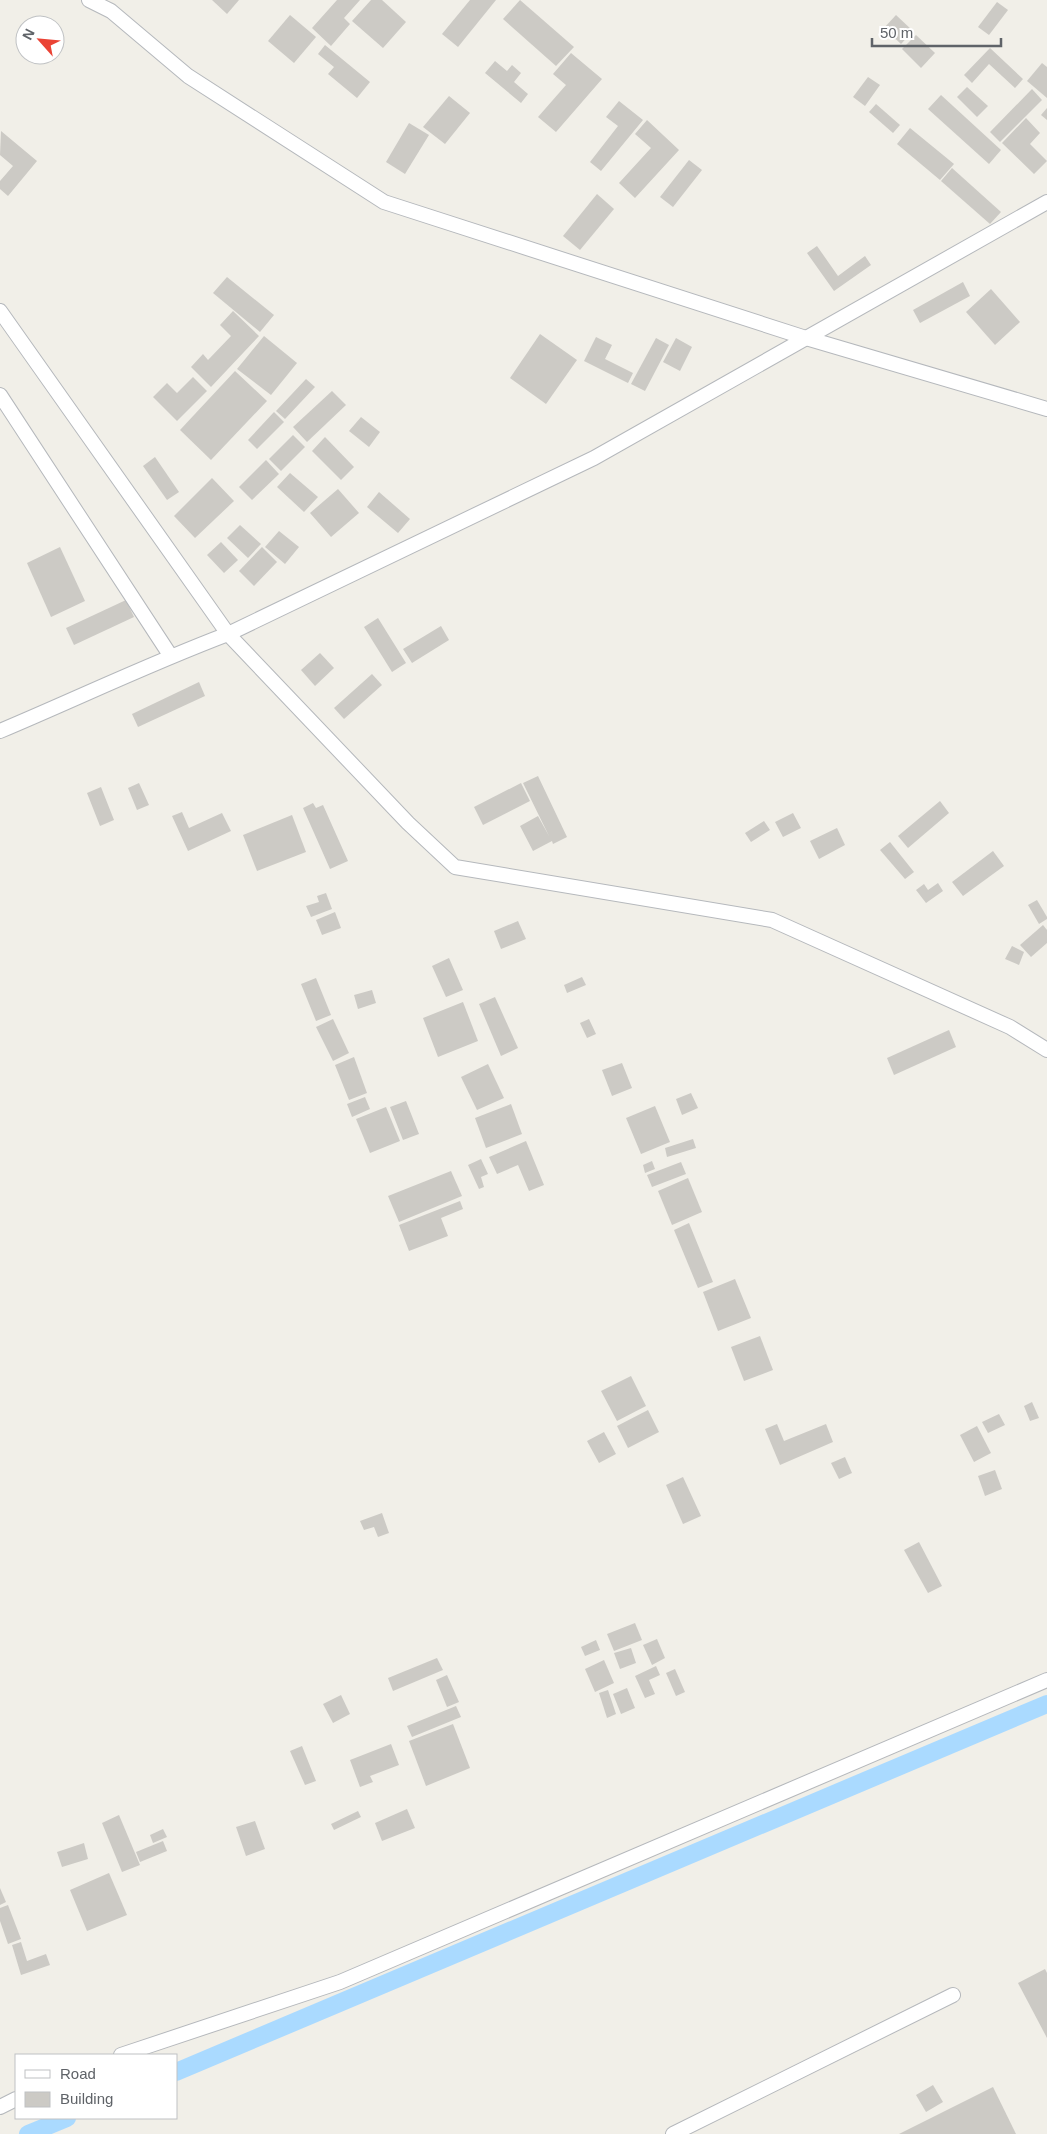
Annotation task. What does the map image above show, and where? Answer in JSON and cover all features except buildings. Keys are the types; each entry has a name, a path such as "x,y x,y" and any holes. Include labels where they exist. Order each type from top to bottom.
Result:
{"street":[{"path":"89,0 111,11 188,76 384,202 806,338 1047,409"},
{"path":"0,731 79,698 170,655 228,634 594,458 1047,202"},
{"path":"0,311 228,634 408,823 454,867 772,920 1010,1027 1047,1050"},
{"path":"0,395 170,655"},
{"path":"124,2054 340,1982 1047,1680"},
{"path":"673,2134 953,1995"},
{"path":"0,2107 15,2100"}],"waterway":[{"path":"178,2071 1047,1704"},
{"path":"28,2134 65,2119"}]}
